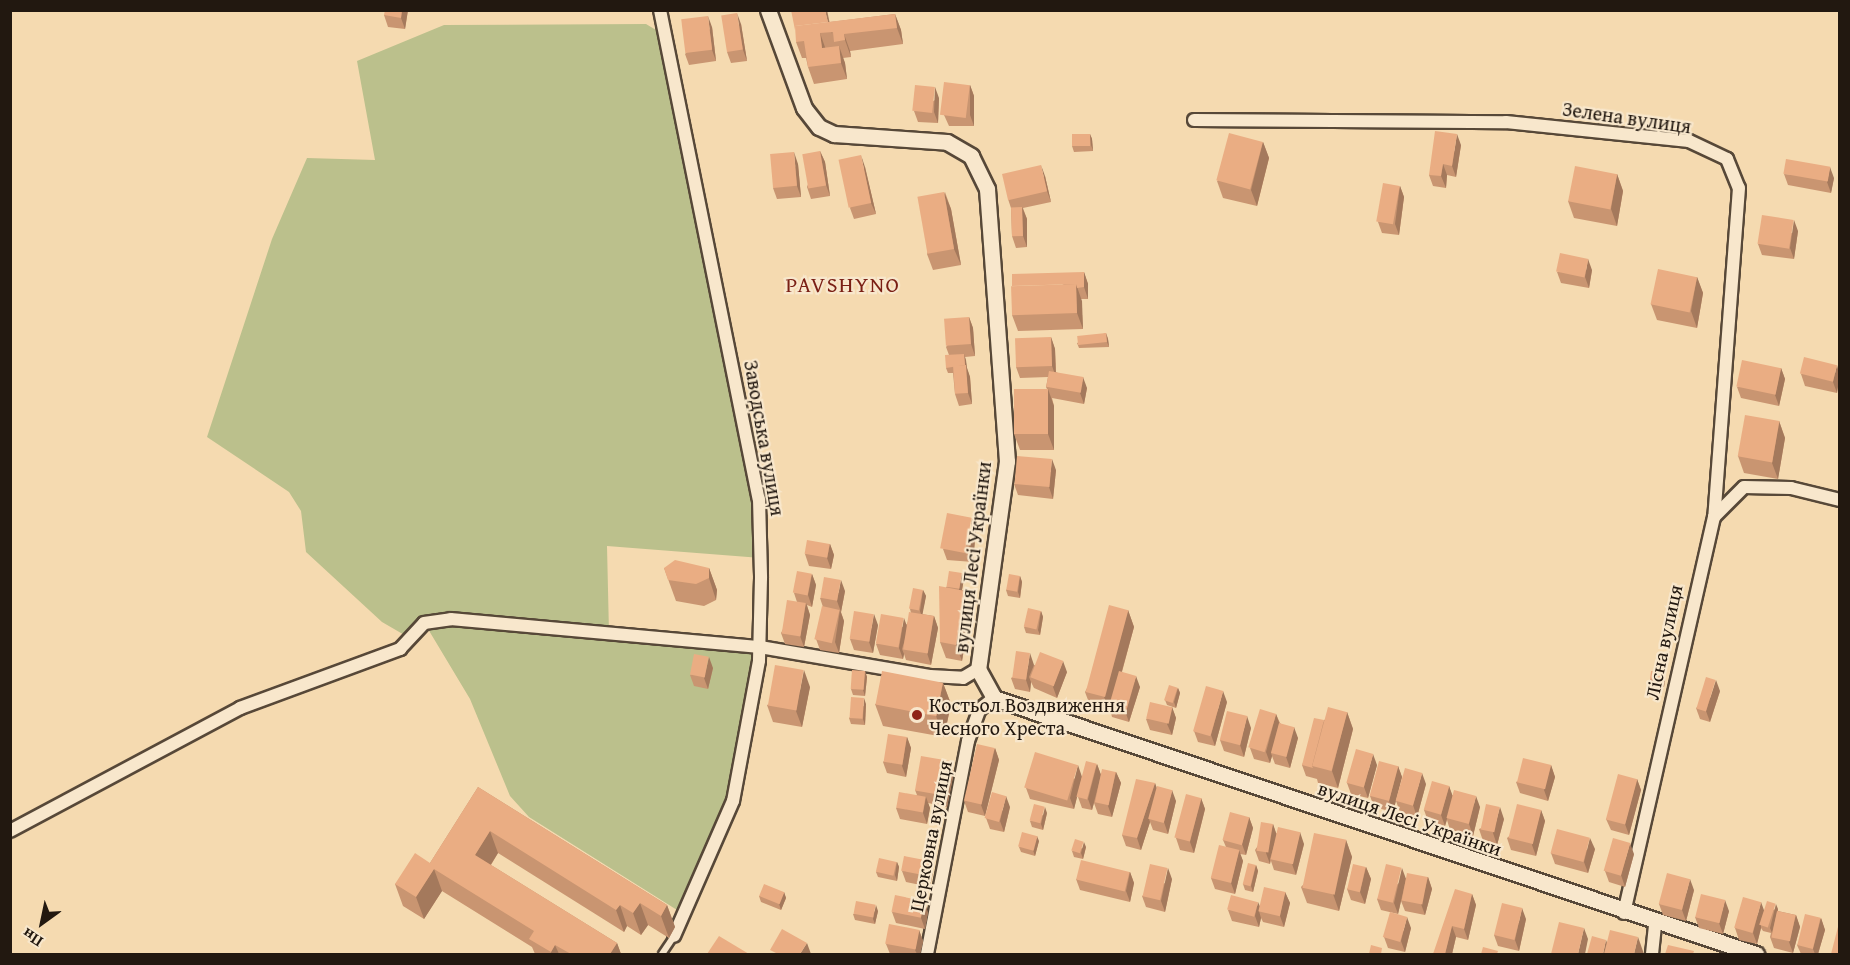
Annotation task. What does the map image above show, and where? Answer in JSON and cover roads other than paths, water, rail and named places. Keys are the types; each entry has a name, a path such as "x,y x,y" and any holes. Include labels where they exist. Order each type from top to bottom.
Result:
{"street":[{"name":"Заводська вулиця","path":"660,10 759,499 760,647 733,801 674,936"},
{"name":"вулиця Лесі Українки","path":"768,10 804,108 819,127 834,134 947,142 971,156 987,189 1007,461 978,669 994,698 1655,923 1756,954"},
{"name":"Зелена вулиця","path":"1194,120 1506,122 1689,141 1727,159 1739,188 1713,517"},
{"path":"1713,517 1744,487 1791,488 1839,500"},
{"name":"Лісна вулиця","path":"1624,912 1713,517"},
{"path":"10,831 240,708 400,649 424,623 451,619 760,647 930,676 963,678 978,669"},
{"name":"Церковна вулиця","path":"927,954 968,741 979,710 994,698"},
{"path":"1652,954 1655,923"}],"lane":[{"path":"662,954 674,936"}],"place":[{"name":"Костьол Воздвиження Чесного Хреста","path":"917,715"}],"district":[{"name":"PAVSHYNO","path":"843,285"}]}
